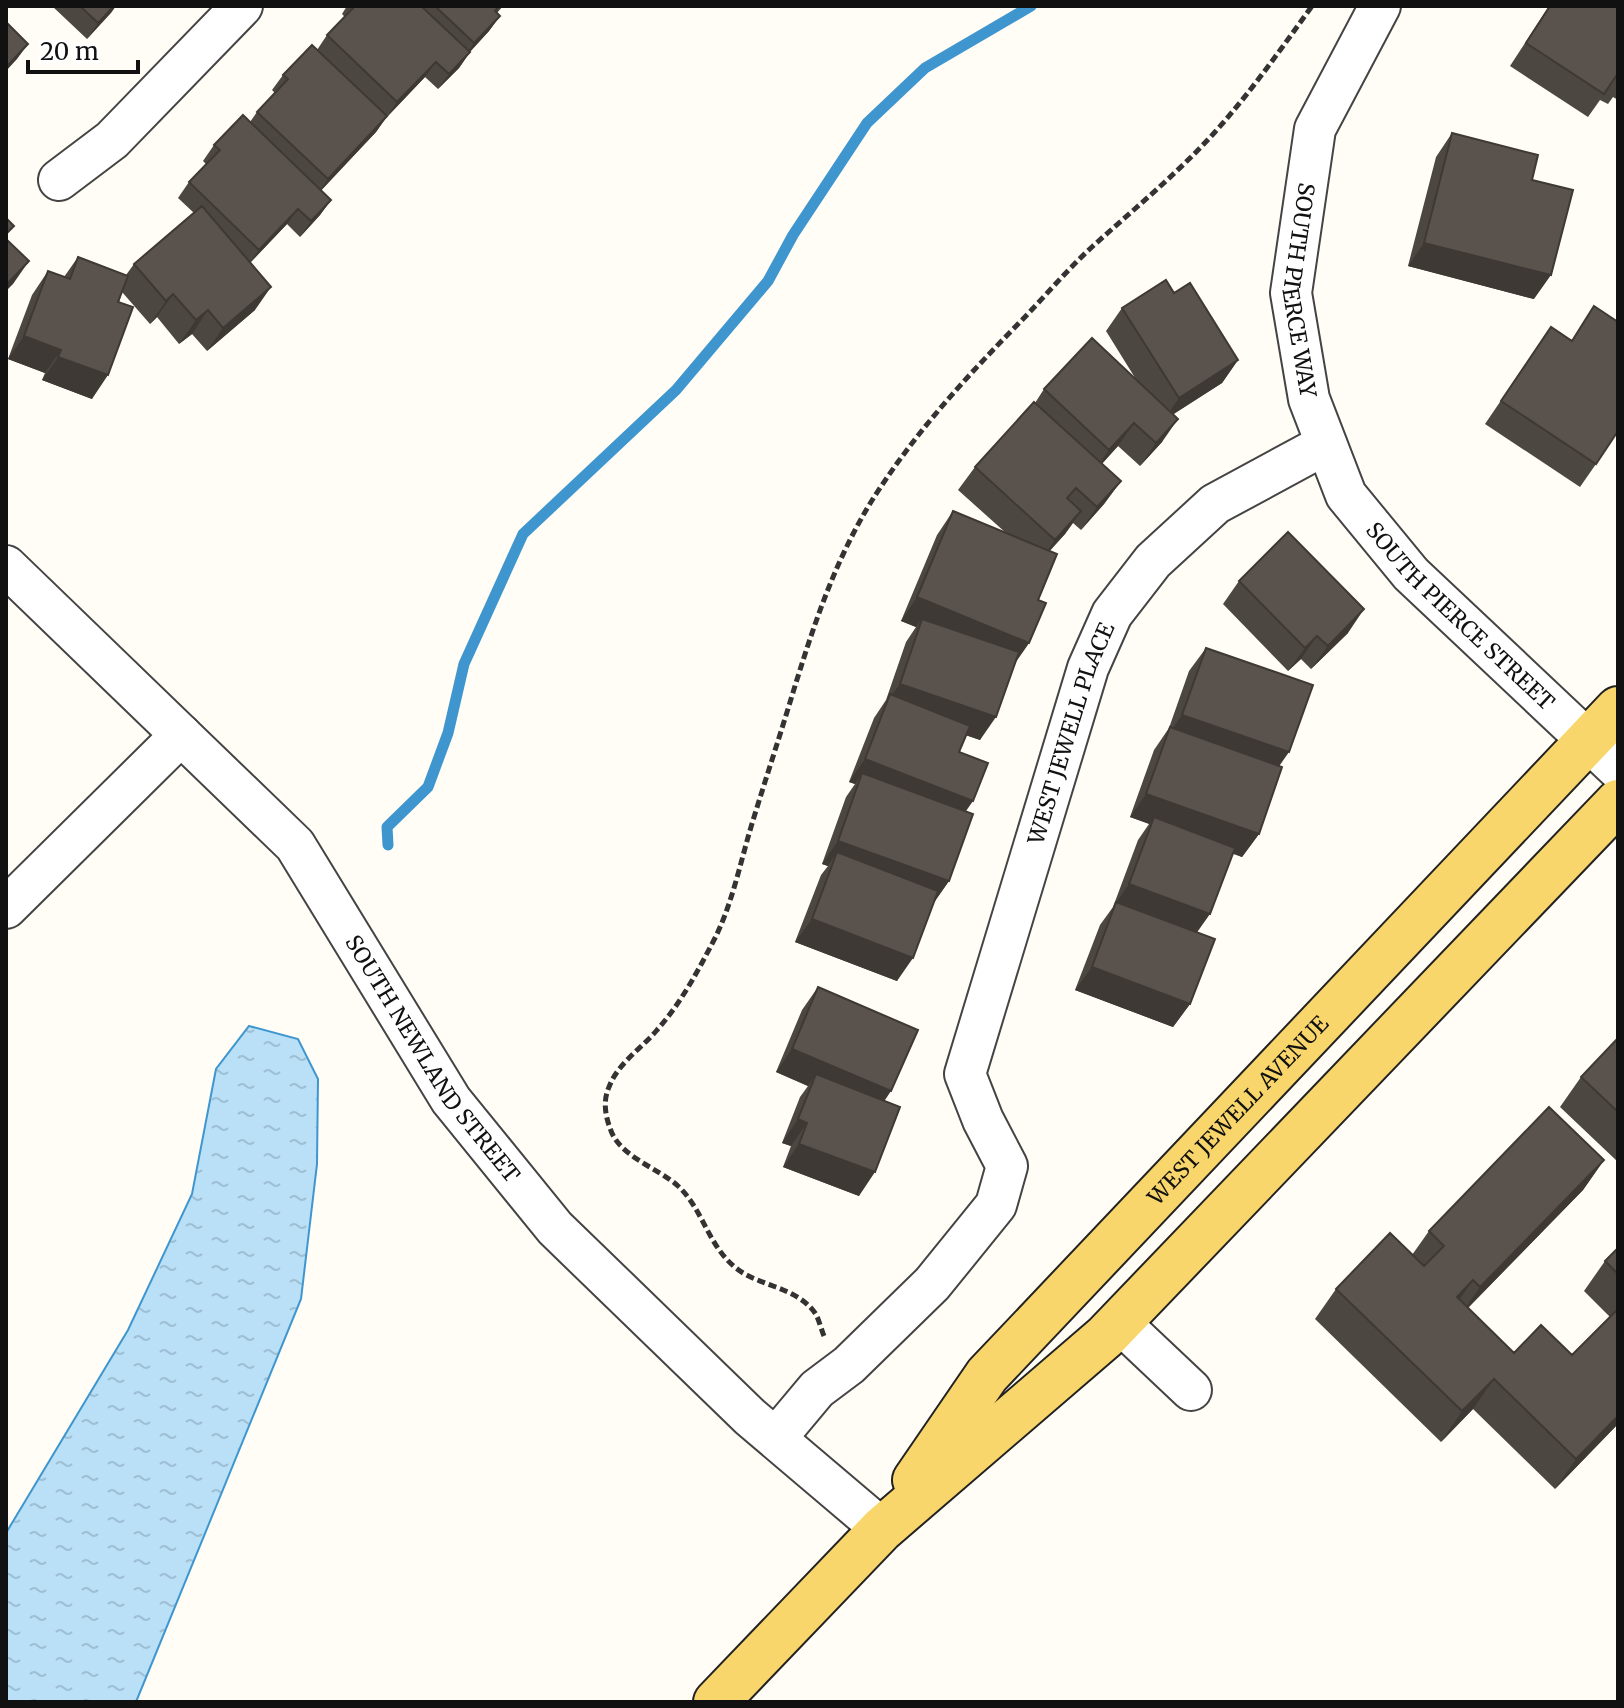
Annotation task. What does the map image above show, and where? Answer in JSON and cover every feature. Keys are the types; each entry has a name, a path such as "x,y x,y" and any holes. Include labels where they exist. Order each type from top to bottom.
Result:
{"main road":[{"name":"WEST JEWELL AVENUE","path":"882,1529 987,1375 1602,755 1618,709"},
{"name":"WEST JEWELL AVENUE","path":"716,1702 882,1529 1105,1337 1618,802"}],"street":[{"path":"59,180 112,140 242,6"},
{"name":"SOUTH PIERCE WAY","path":"1326,444 1309,399 1291,293 1315,129 1380,6"},
{"name":"WEST JEWELL PLACE","path":"776,1438 817,1389 867,1348 932,1284 996,1205 1007,1166 983,1120 965,1074 1088,668 1112,614 1153,561 1215,504 1326,444"},
{"name":"SOUTH PIERCE STREET","path":"1326,444 1346,495 1411,574 1602,755"},
{"name":"SOUTH NEWLAND STREET","path":"6,566 295,845 451,1100 555,1228 738,1406 882,1529"},
{"path":"6,908 181,735"},
{"path":"1119,1322 1191,1390"}],"path":[{"path":"829,1380 831,1363 815,1313 801,1300 739,1271 722,1255 682,1190 621,1146 611,1133 606,1112 609,1086 618,1070 656,1032 692,981 722,924 810,637 846,547 875,495 911,442 956,388 1090,249 1169,179 1215,131 1277,56 1312,6"}],"water":[{"path":"249,1026 298,1039 318,1079 317,1164 301,1299 136,1702 6,1702 6,1533 128,1330 192,1194 216,1069"}],"building":[{"path":"80,6 114,6 98,23"},
{"path":"355,6 421,6 470,52 449,74 436,62 397,102 327,35"},
{"path":"435,6 499,6 495,11 500,16 474,43"},
{"path":"1550,6 1618,6 1618,77 1604,94 1526,43"},
{"path":"6,22 28,44 6,67"},
{"path":"312,45 387,116 328,179 257,112 288,79 283,75"},
{"path":"243,115 331,200 311,221 298,209 259,250 189,182 220,150 214,145"},
{"path":"1452,133 1538,155 1532,180 1573,190 1551,275 1424,243"},
{"path":"202,206 271,287 223,328 208,310 196,320 173,294 166,301 134,264"},
{"path":"6,218 14,226 6,234"},
{"path":"6,239 29,261 6,285"},
{"path":"78,257 128,276 118,302 133,307 108,375 58,357 61,350 24,336 48,271 70,279"},
{"path":"1166,280 1174,293 1190,283 1238,360 1179,398 1122,308"},
{"path":"1594,306 1618,322 1618,431 1596,464 1501,401 1551,327 1572,341"},
{"path":"1092,338 1178,419 1156,443 1134,423 1109,450 1044,389"},
{"path":"1034,402 1121,481 1097,507 1076,488 1067,498 1081,511 1055,540 975,467"},
{"path":"953,511 1057,554 1038,600 1046,603 1029,643 917,597"},
{"path":"1288,532 1364,609 1328,646 1317,636 1305,648 1239,581"},
{"path":"922,619 1019,652 996,717 900,684"},
{"path":"1206,648 1313,685 1289,752 1182,715"},
{"path":"890,694 970,726 959,752 988,763 973,801 865,759"},
{"path":"1170,727 1282,767 1259,834 1146,794"},
{"path":"862,773 973,814 949,881 838,841"},
{"path":"1154,817 1235,848 1210,914 1129,884"},
{"path":"837,852 938,891 913,958 812,919"},
{"path":"1116,902 1215,939 1190,1004 1092,967"},
{"path":"818,987 918,1030 891,1091 792,1049"},
{"path":"1618,1038 1618,1112 1581,1077"},
{"path":"816,1074 900,1107 875,1172 799,1144 807,1123 798,1119"},
{"path":"1549,1107 1604,1160 1480,1287 1473,1280 1457,1297 1514,1353 1541,1325 1572,1355 1618,1309 1618,1416 1576,1459 1494,1379 1462,1411 1336,1289 1390,1233 1424,1266 1444,1246 1429,1231"},
{"path":"1618,1248 1618,1274 1605,1261"}],"waterway":[{"path":"388,845 387,827 428,787 448,733 464,664 523,534 676,390 768,281 793,235 867,123 925,68 1031,6"}]}
